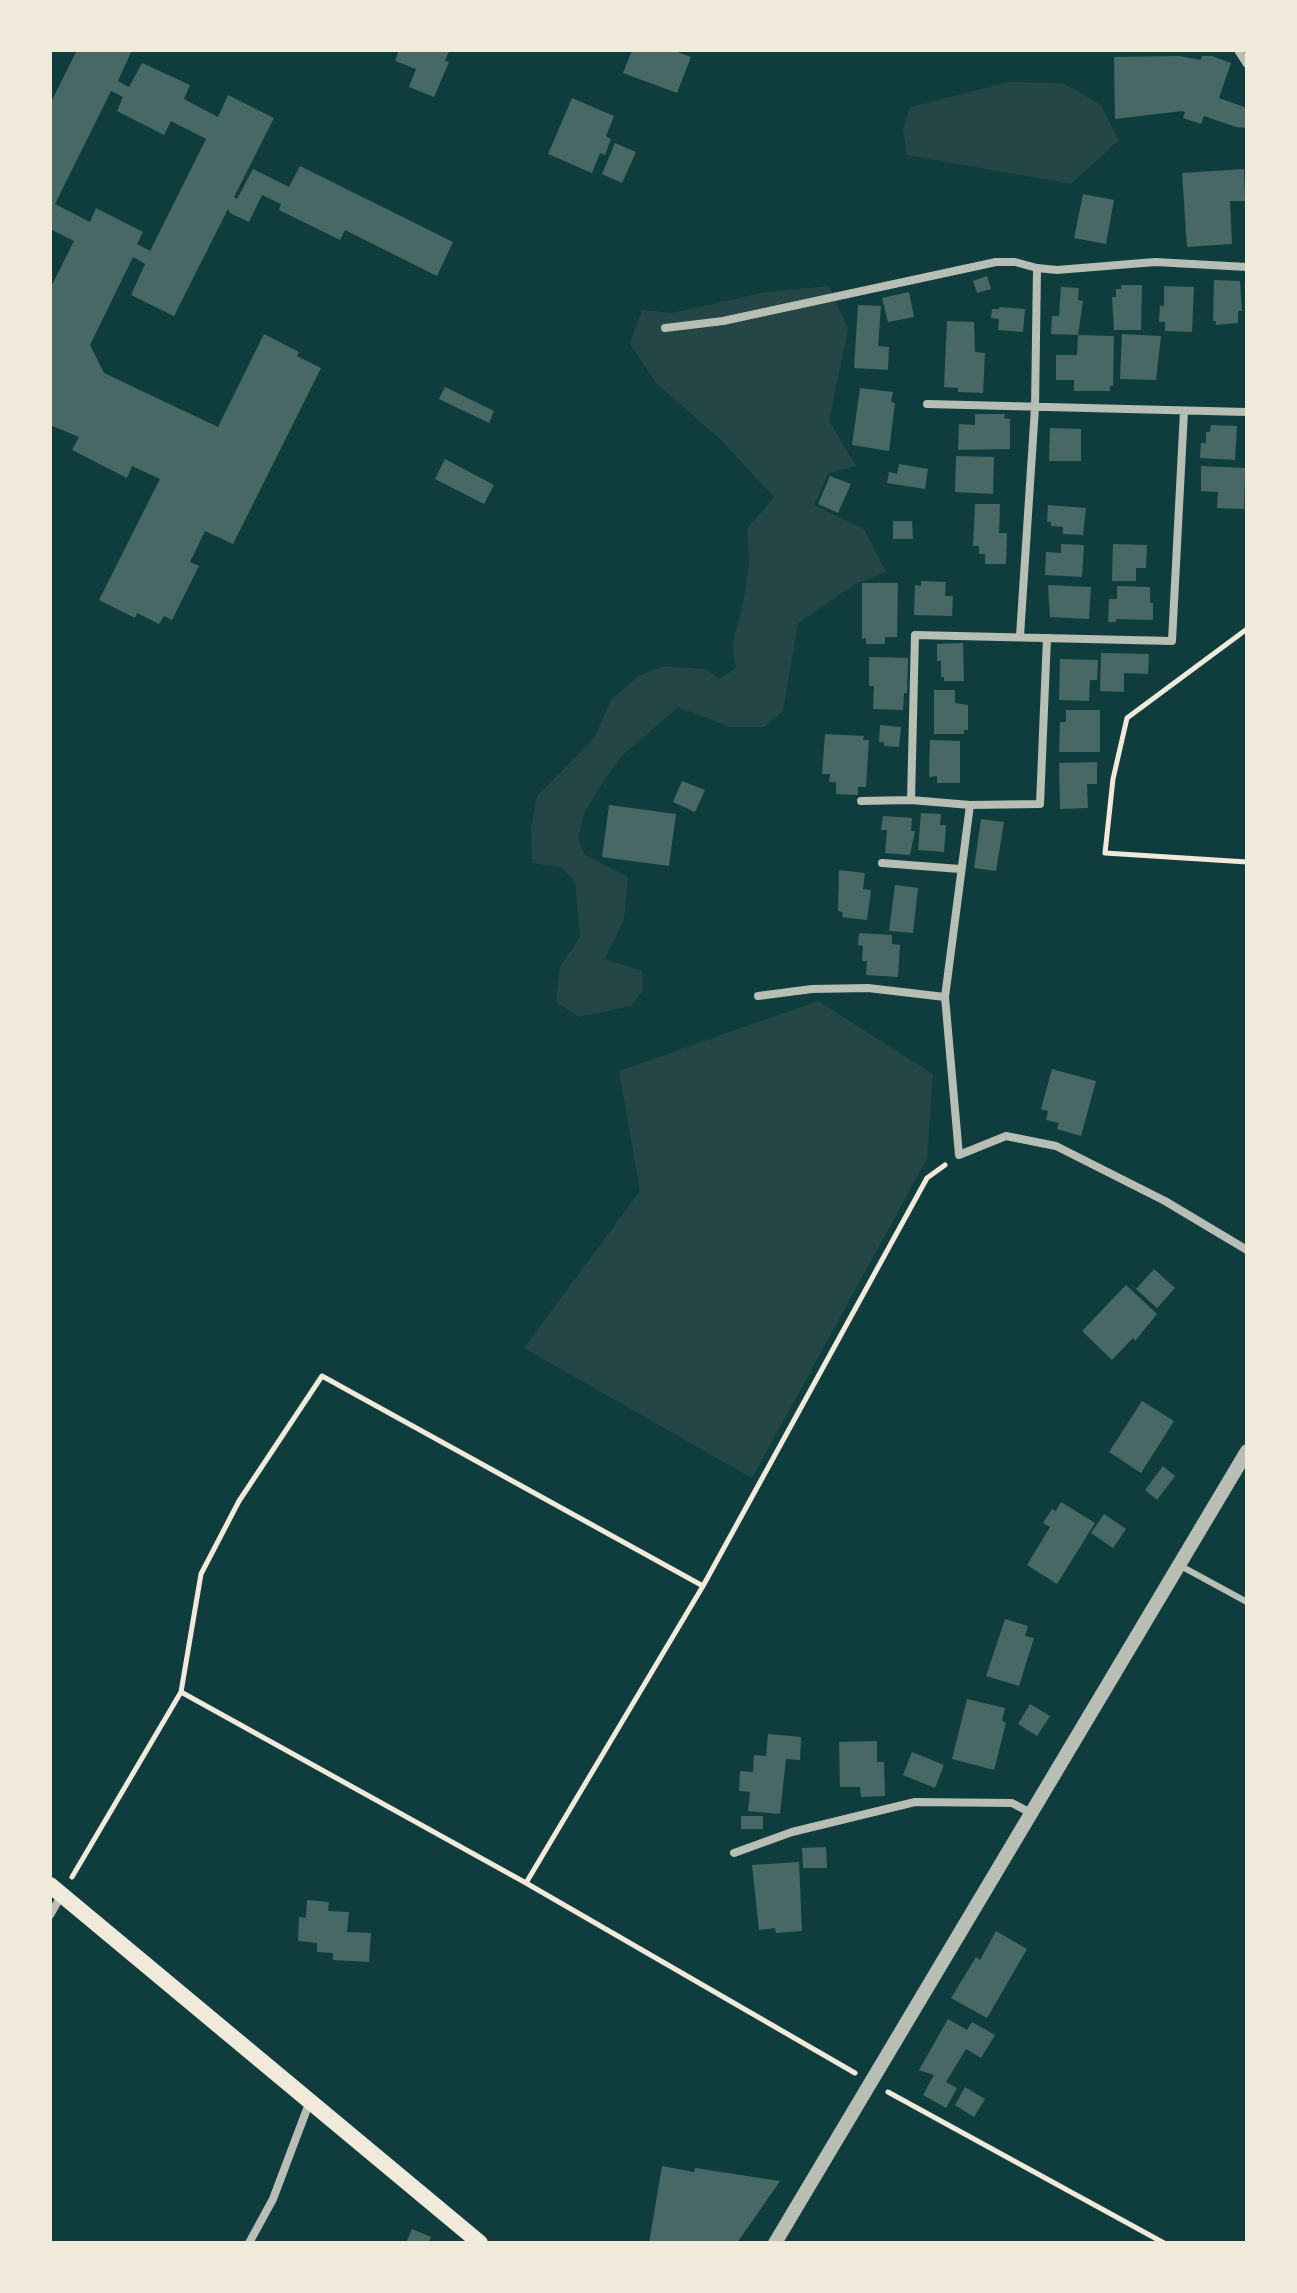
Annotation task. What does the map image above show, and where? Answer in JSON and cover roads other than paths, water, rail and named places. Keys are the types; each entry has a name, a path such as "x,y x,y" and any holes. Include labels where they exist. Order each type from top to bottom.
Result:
{"main road":[{"path":"56,1890 480,2243"}],"street":[{"path":"1238,50 1247,64"},
{"path":"665,328 723,321 996,262 1015,262 1057,270 1155,262 1247,267"},
{"path":"1020,636 1035,408 1037,268"},
{"path":"927,404 1247,412"},
{"path":"911,800 915,635 1172,641 1184,411"},
{"path":"861,801 1040,804 1047,638"},
{"path":"970,805 945,997 959,1155 1006,1136 1056,1146 1165,1201 1247,1250"},
{"path":"882,863 960,869"},
{"path":"758,996 812,989 868,988 945,997"},
{"path":"775,2243 1247,1451"},
{"path":"734,1853 792,1832 915,1802 1012,1803 1031,1813"},
{"path":"50,1915 56,1890"},
{"path":"249,2243 273,2199 310,2101"}],"lane":[{"path":"1179,1565 1247,1602"}]}
